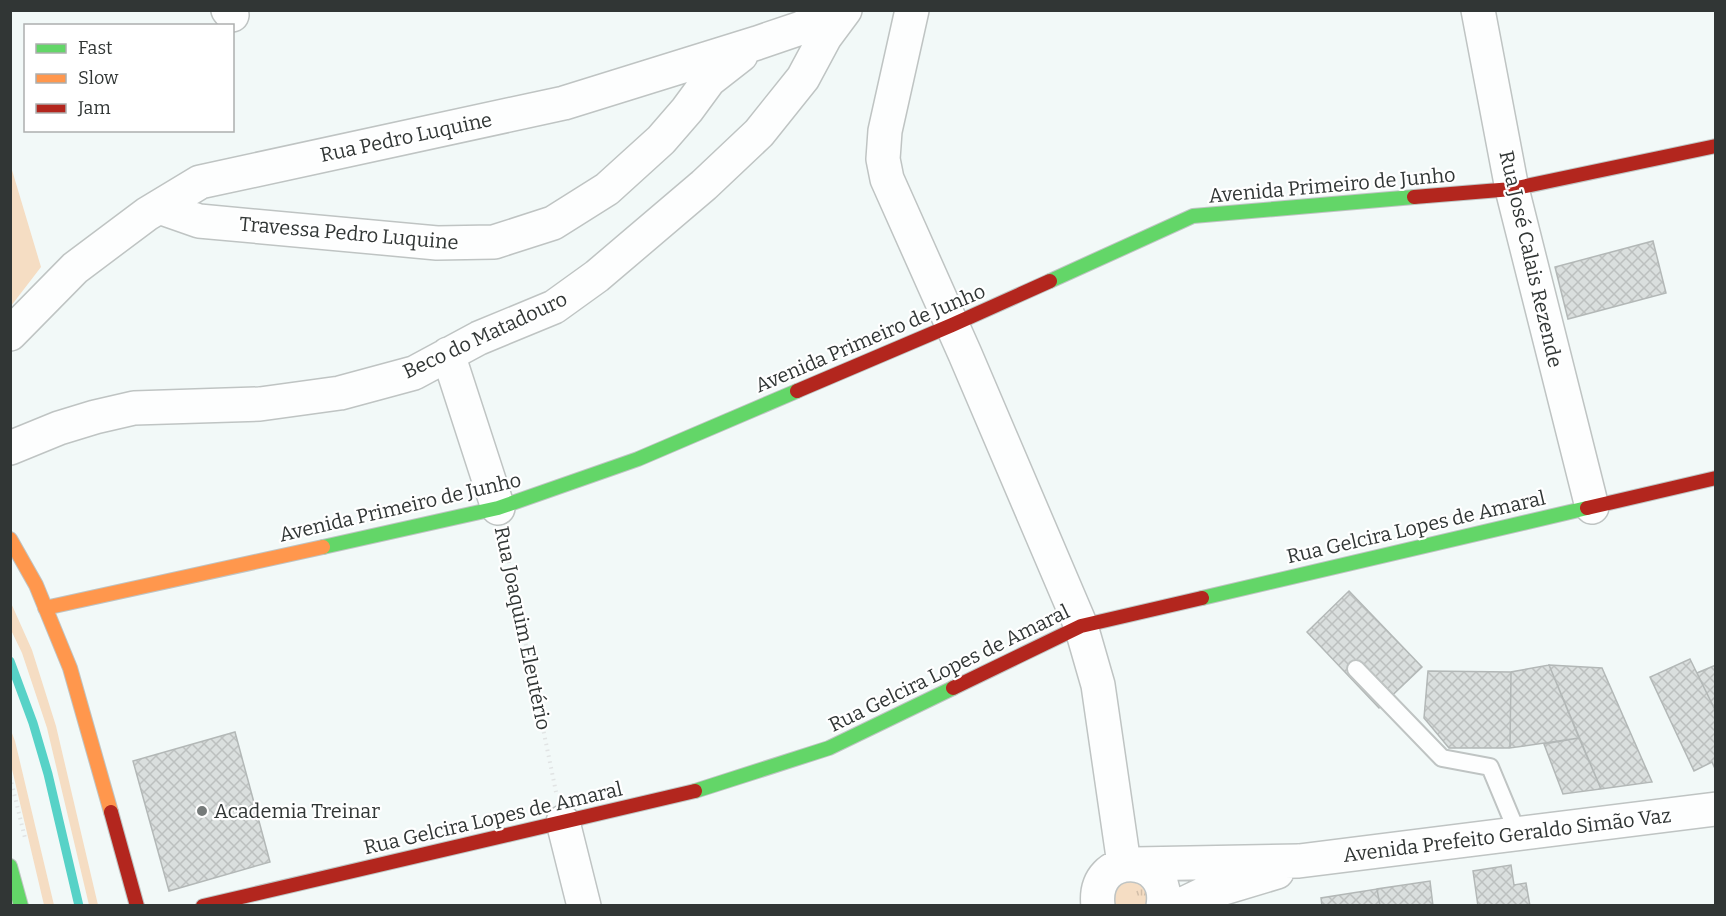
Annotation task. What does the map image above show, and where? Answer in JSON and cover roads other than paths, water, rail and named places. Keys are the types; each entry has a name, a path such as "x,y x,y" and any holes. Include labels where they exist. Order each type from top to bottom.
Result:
{"street":[{"name":"Rua Pedro Luquine","path":"10,334 75,268 147,214 200,182 564,102 757,43 844,10"},
{"name":"Beco do Matadouro","path":"10,448 59,428 134,408 260,404 340,393 414,372 479,338 554,307 597,276 704,185 759,133 803,78 825,38 844,10"},
{"path":"912,10 885,130 883,159 887,179 1081,626 1098,685 1130,864"},
{"name":"Rua José Calais Rezende","path":"1478,10 1512,189 1592,507"},
{"name":"Travessa Pedro Luquine","path":"159,207 199,221 437,243 495,242 553,223 607,189 661,140 709,80 757,43"},
{"name":"Avenida Primeiro de Junho","path":"45,608 498,508 638,459 952,326 1193,216 1512,189 1716,146"},
{"name":"Rua Joaquim Eleutério","path":"448,354 498,508"},
{"name":"Rua Gelcira Lopes de Amaral","path":"203,906 695,791 829,748 1081,626 1716,477"},
{"path":"10,539 36,585 70,668 137,906"},
{"name":"Avenida Prefeito Geraldo Simão Vaz","path":"1308,860 1716,809"},
{"path":"562,822 584,906"},
{"path":"1092,902 1105,875 1114,868 1130,864 1308,860"},
{"path":"1179,906 1204,894 1308,860"},
{"path":"1130,864 1146,867 1154,874 1161,883 1164,893 1163,906"},
{"path":"10,866 21,906"}],"lane":[{"path":"1356,669 1442,758 1491,767 1518,834"}],"waterway":[{"path":"10,661 33,723 48,774 79,906"}],"place":[{"name":"Academia Treinar","path":"202,811"}]}
